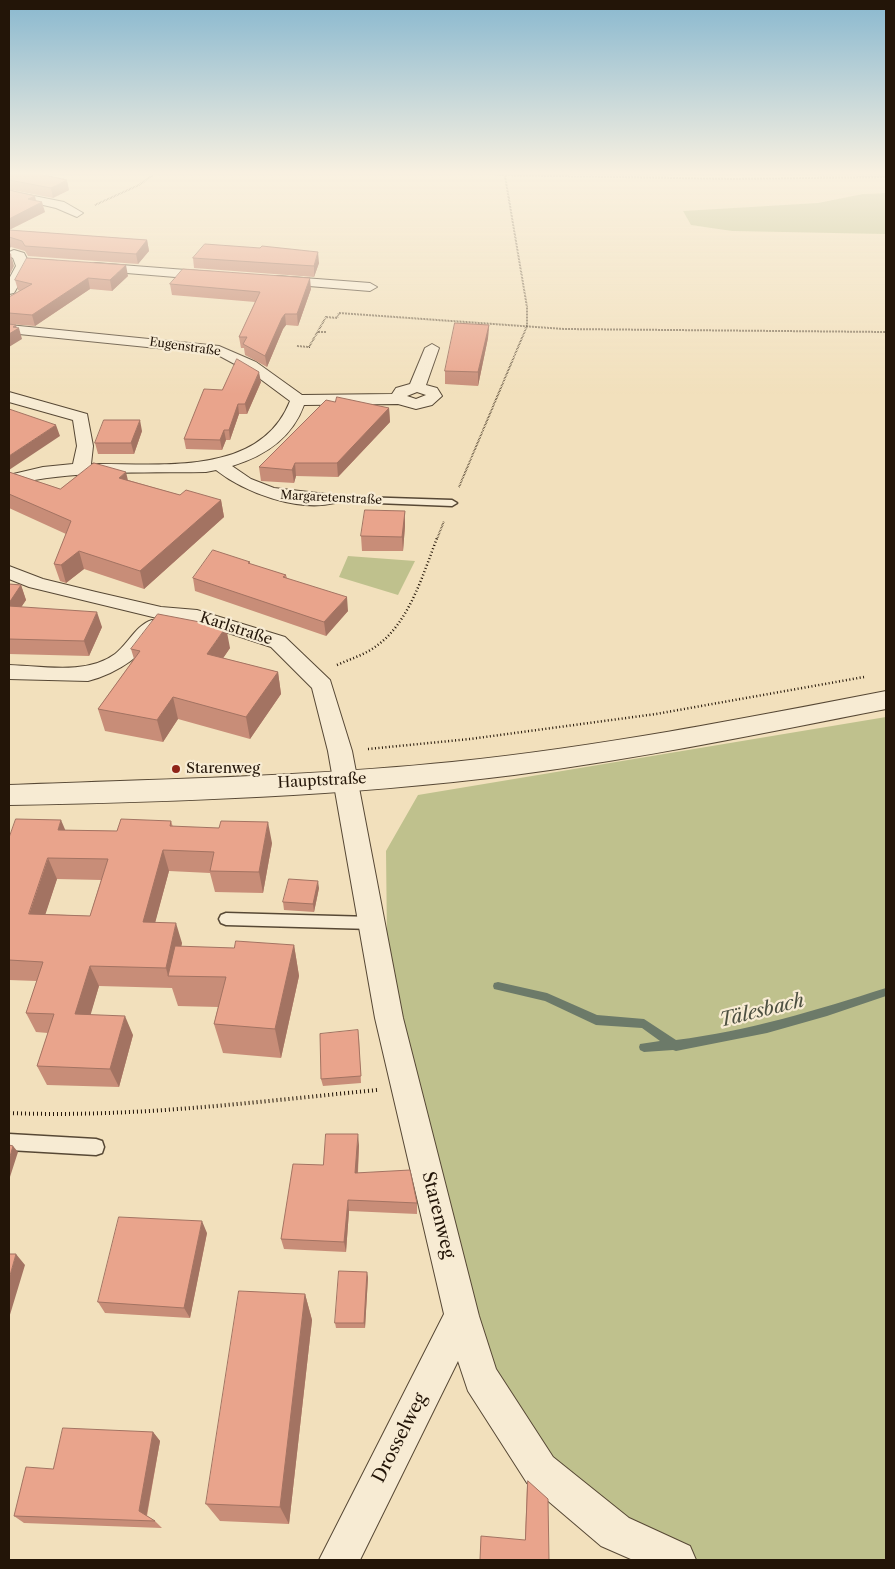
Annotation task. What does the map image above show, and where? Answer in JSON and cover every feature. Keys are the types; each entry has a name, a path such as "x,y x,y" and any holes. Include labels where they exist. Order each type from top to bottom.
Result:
{"street":[{"path":"9,252 19,256 23,266 9,290"},
{"path":"21,262 225,276"},
{"path":"264,279 370,287"},
{"name":"Eugenstraße","path":"9,329 219,350 241,358 274,379 298,400"},
{"path":"9,480 43,472 81,469 206,467 219,464 266,445 283,432 294,414 298,400 400,399 402,391 417,387 432,348"},
{"path":"9,397 81,417 85,446 81,469"},
{"name":"Margaretenstraße","path":"219,464 237,480 264,492 286,497 329,499"},
{"name":"Karlstraße","path":"9,572 36,584 162,613 197,616 278,642 322,685 346,781"},
{"path":"9,672 88,674 122,659 148,633 162,613"},
{"name":"Hauptstraße","path":"9,795 346,781 515,765 720,732 886,700"},
{"name":"Starenweg","path":"346,781 389,1018 462,1316 481,1378 540,1470 615,1532 676,1560"},
{"name":"Drosselweg","path":"339,1560 462,1316"}],"lane":[{"name":"Margaretenstraße","path":"329,499 452,502"},
{"path":"226,919 372,922"},
{"path":"9,1142 96,1146"}],"path":[{"path":"517,247 528,320"},
{"path":"297,346 309,347 326,318 337,318 339,313 564,329 886,332"},
{"path":"318,332 327,332"},
{"path":"340,751 470,739 656,714 867,676"},
{"path":"9,1113 57,1115 158,1112 406,1087"}],"green space":[{"path":"348,556 415,561 398,595 339,577"},
{"path":"886,717 886,1560 668,1560 614,1535 476,1378 388,1031 386,851 418,795"}],"building":[{"path":"42,247 141,247 136,254"},
{"path":"202,247 273,247 318,252 314,266 193,258"},
{"path":"27,258 126,265 110,280 88,278 32,315 9,313 9,297 32,284 15,280"},
{"path":"183,269 310,278 297,314 285,314 265,356 243,344 247,337 239,337 260,292 170,284"},
{"path":"455,323 489,325 478,372 445,371"},
{"path":"9,324 16,325 13,327 19,328 9,334"},
{"path":"237,359 259,372 245,404 238,404 229,430 224,430 220,440 184,439 204,389 222,390"},
{"path":"337,397 389,408 337,463 295,463 292,470 259,467 326,400 335,402"},
{"path":"9,409 56,425 9,456"},
{"path":"104,420 140,420 131,443 95,443"},
{"path":"94,463 126,472 119,478 180,495 186,490 221,500 140,571 79,551 61,565 54,564 71,521 9,494 9,472 60,489"},
{"path":"365,510 405,511 402,537 361,536"},
{"path":"213,550 286,575 283,577 347,597 324,622 193,578"},
{"path":"9,584 21,585 9,603"},
{"path":"9,606 97,612 84,641 9,639"},
{"path":"158,614 226,627 207,654 278,672 246,717 173,697 157,720 98,709 140,651 131,649"},
{"path":"16,819 61,820 58,830 117,831 121,819 171,821 170,826 219,828 221,821 268,822 259,872 210,871 214,852 163,850 143,922 176,923 166,968 90,966 75,1014 125,1016 110,1069 37,1066 54,1014 26,1013 43,962 9,960 9,838","holes":["48,858 108,859 90,916 29,914"]},
{"path":"289,879 318,881 313,904 283,902"},
{"path":"236,941 294,945 275,1029 214,1024 226,977 168,976 175,946 234,948"},
{"path":"358,1030 361,1076 321,1079 320,1034"},
{"path":"326,1134 358,1134 355,1173 410,1170 417,1203 348,1200 344,1242 281,1239 293,1164 323,1165"},
{"path":"9,1145 13,1146 9,1160"},
{"path":"119,1217 202,1221 184,1308 98,1302"},
{"path":"9,1254 16,1254 9,1279"},
{"path":"339,1271 367,1272 364,1323 335,1323"},
{"path":"239,1291 305,1294 280,1507 206,1504"},
{"path":"63,1428 153,1432 139,1511 155,1521 14,1516 26,1467 53,1469"},
{"path":"528,1481 548,1499 549,1560 480,1560 481,1536 525,1540"}],"waterway":[{"path":"498,986 547,997 596,1020 644,1024 675,1045"},
{"name":"Tälesbach","path":"675,1045 706,1041 767,1028 886,992"},
{"name":"Tälesbach","path":"644,1047 675,1045"}],"place":[{"name":"Starenweg","path":"176,769"}]}
